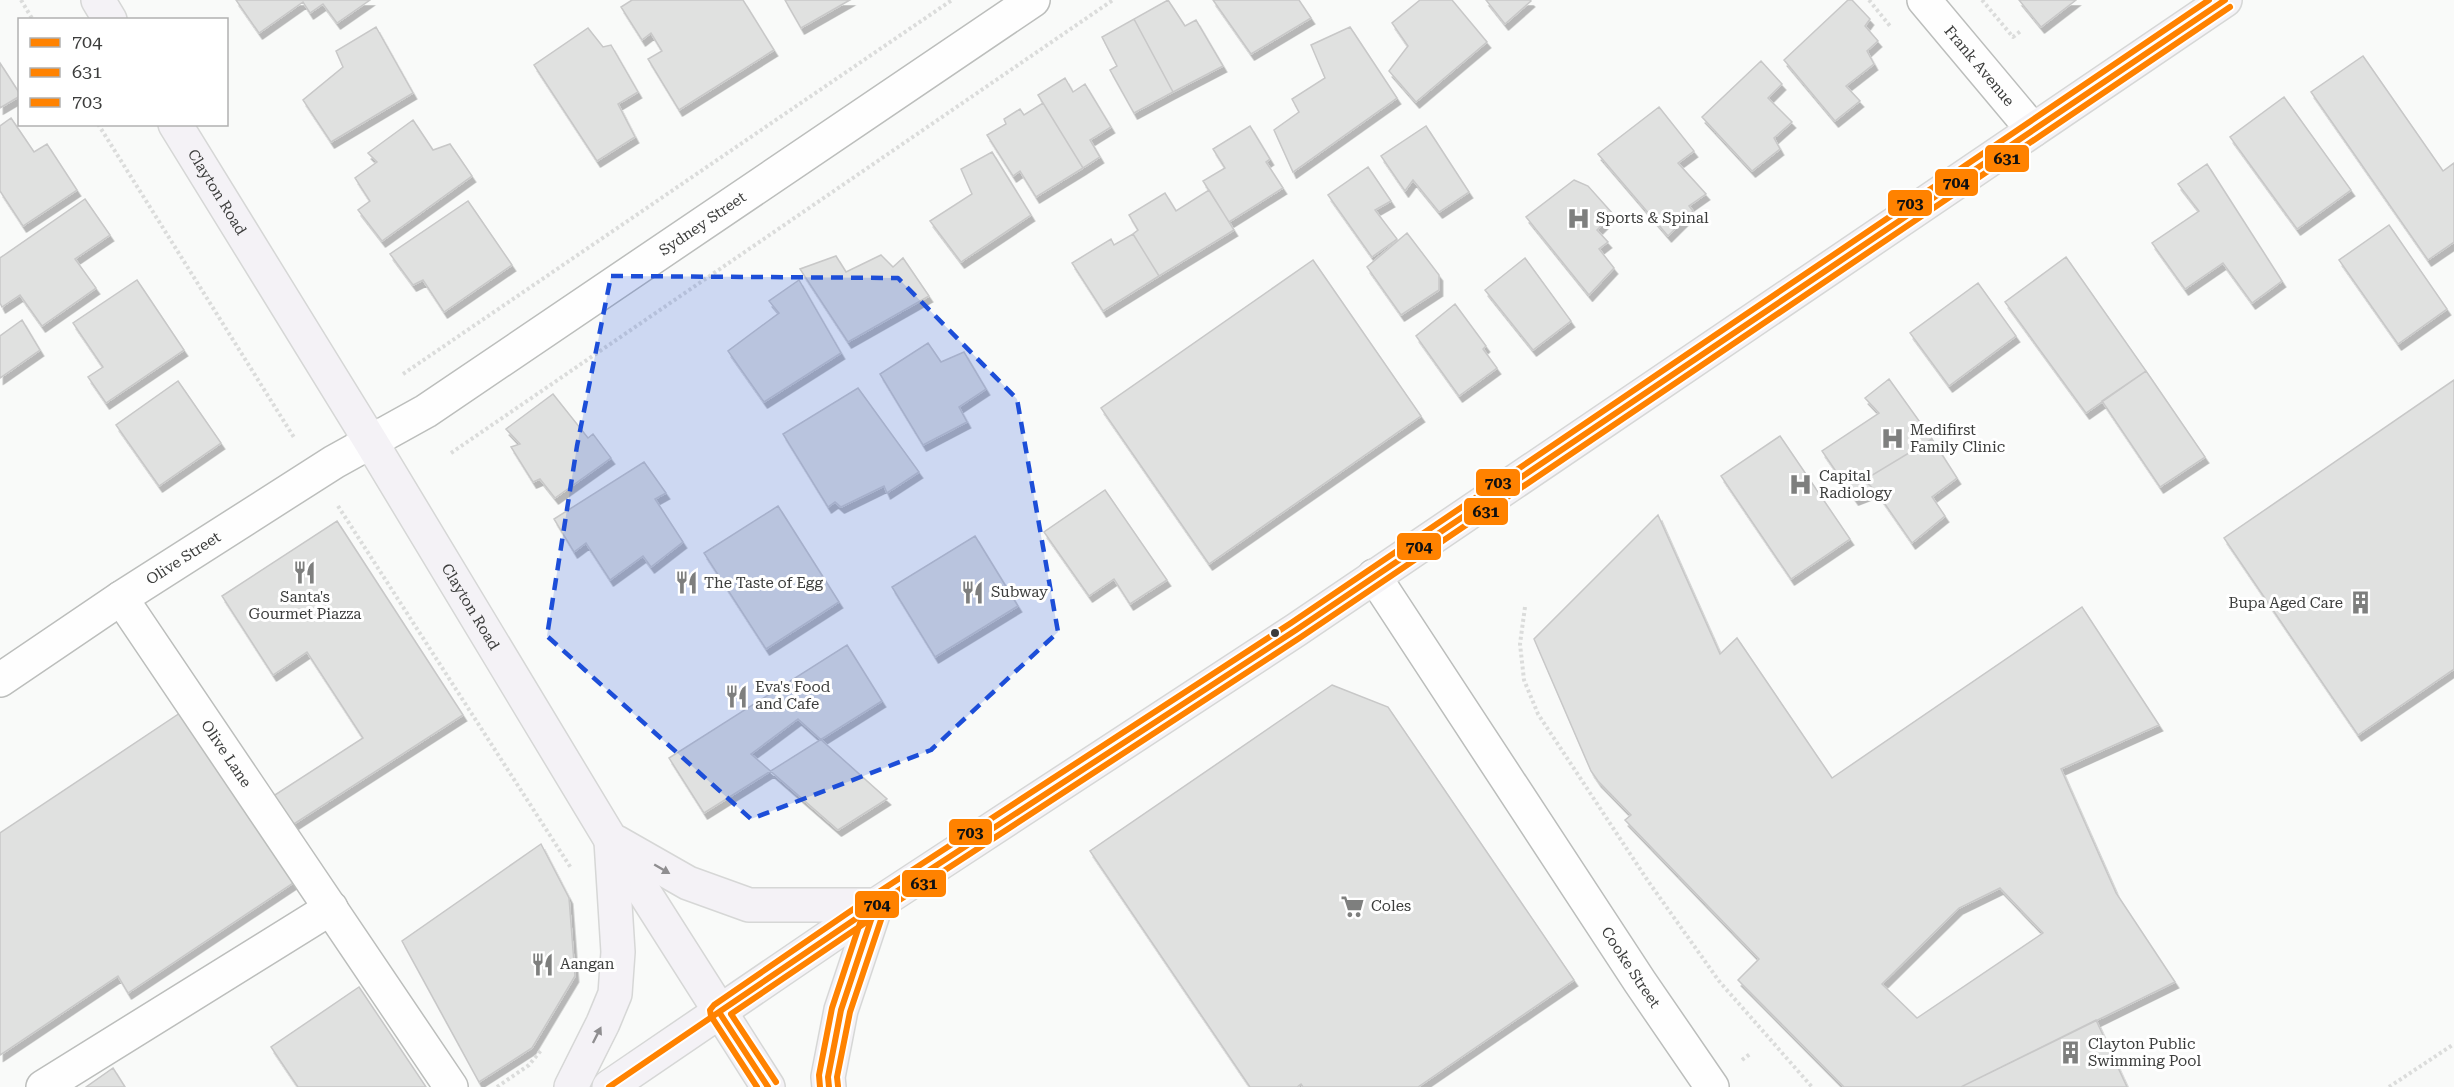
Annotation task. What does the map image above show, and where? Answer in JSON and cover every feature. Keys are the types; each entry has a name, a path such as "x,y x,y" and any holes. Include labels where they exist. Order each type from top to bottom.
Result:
{"main road":[{"path":"98,0 109,18"},
{"path":"609,1087 876,905 1296,630 2225,0"},
{"name":"Clayton Road","path":"176,126 371,442 611,840 768,1087"},
{"path":"611,840 688,884 749,905 876,905"},
{"path":"571,1087 615,994 618,952 611,840"},
{"path":"829,1087 828,1077 841,1010 876,905"}],"street":[{"name":"Sydney Street","path":"371,442 426,411 1033,0"},
{"name":"Frank Avenue","path":"1924,0 2033,130"},
{"name":"Olive Street","path":"0,680 121,598 316,473 371,442"},
{"name":"Cooke Street","path":"1374,576 1712,1087"},
{"name":"Olive Lane","path":"121,598 451,1087"},
{"path":"43,1087 331,908"}],"path":[{"path":"21,0 32,18"},
{"path":"403,374 952,0"},
{"path":"451,453 1113,0"},
{"path":"1982,0 2013,37 2022,30"},
{"path":"100,126 316,473 572,868"},
{"path":"1525,607 1520,644 1524,680 1538,714 1648,881 1719,981 1812,1087"},
{"path":"2390,1087 2454,1044"},
{"path":"1742,1060 1750,1054"}],"highlighted area":[{"path":"611,276 898,278 1017,399 1058,632 931,750 751,819 547,636 577,446"}],"building":[{"path":"236,0 370,0 337,23 323,4 310,13 303,2 259,33"},
{"path":"632,0 743,0 774,50 679,110 648,59 662,51 651,33 642,40 621,7"},
{"path":"785,0 850,0 801,28"},
{"path":"1168,0 1185,26 1196,20 1223,66 1173,92 1134,19"},
{"path":"1213,0 1299,0 1311,18 1251,54"},
{"path":"1420,0 1452,0 1487,42 1416,102 1389,71 1408,46 1392,23"},
{"path":"1486,0 1530,0 1531,1 1505,24"},
{"path":"1848,0 1852,0 1870,19 1865,26 1878,41 1867,51 1874,64 1846,86 1860,101 1835,121 1784,60"},
{"path":"2019,0 2076,0 2041,27"},
{"path":"1134,19 1173,92 1134,113 1110,70 1117,66 1102,37"},
{"path":"376,27 413,93 331,142 303,100 343,67 336,51"},
{"path":"1350,27 1397,98 1293,172 1274,130 1299,112 1292,99 1325,78 1311,45"},
{"path":"588,28 603,47 611,45 638,92 618,104 635,137 597,161 534,65"},
{"path":"2363,56 2443,171 2454,163 2454,242 2428,260 2311,92"},
{"path":"1761,61 1782,84 1768,98 1792,122 1774,138 1780,149 1752,171 1702,117"},
{"path":"0,63 18,91 18,97 0,108"},
{"path":"1065,78 1073,92 1085,84 1111,127 1090,140 1100,157 1083,168 1038,95"},
{"path":"2284,97 2351,190 2297,229 2230,137"},
{"path":"1043,103 1083,168 1036,197 1020,171 1013,176 987,135 1006,124 1004,119 1020,109 1024,115"},
{"path":"1659,107 1694,151 1678,163 1706,194 1689,206 1693,211 1668,236 1598,154"},
{"path":"11,118 34,152 47,144 77,190 23,226 0,191 0,126"},
{"path":"413,120 433,150 450,144 472,176 382,241 358,210 370,201 355,178 377,162 368,153"},
{"path":"1250,126 1270,159 1266,162 1283,188 1229,222 1203,181 1225,168 1213,149"},
{"path":"1426,126 1469,192 1439,212 1413,180 1405,191 1381,156"},
{"path":"992,152 1031,215 961,262 930,221 972,194 961,169"},
{"path":"2207,164 2282,281 2252,303 2223,263 2185,289 2152,243 2199,211 2178,184"},
{"path":"1368,167 1391,201 1375,210 1397,239 1372,257 1328,195"},
{"path":"1574,180 1588,186 1613,214 1597,230 1608,242 1599,249 1614,268 1589,295 1526,217"},
{"path":"1209,190 1234,230 1159,276 1133,234 1138,230 1129,215 1165,193 1176,211"},
{"path":"85,199 110,235 75,259 96,288 42,326 20,295 2,307 0,303 0,258"},
{"path":"468,201 512,265 444,312 423,280 413,285 390,254"},
{"path":"2389,225 2447,309 2398,344 2339,260"},
{"path":"1407,233 1439,275 1439,290 1401,315 1367,267"},
{"path":"1133,234 1159,276 1103,311 1072,263 1111,239 1114,245"},
{"path":"881,255 893,267 903,258 929,296 848,342 800,269 836,256 846,272"},
{"path":"2066,257 2146,371 2086,413 2005,302"},
{"path":"1525,258 1571,321 1533,350 1485,290"},
{"path":"1313,260 1421,416 1209,564 1101,408"},
{"path":"137,280 184,350 106,403 88,377 103,367 73,323"},
{"path":"799,280 841,353 764,402 728,351 779,313 769,301"},
{"path":"1978,283 2016,336 1949,386 1910,333"},
{"path":"1455,304 1486,346 1483,349 1497,368 1459,396 1416,336"},
{"path":"22,320 40,350 0,378 0,336"},
{"path":"928,343 941,362 964,352 986,389 959,407 967,422 923,445 880,374"},
{"path":"2146,371 2205,457 2160,487 2102,401"},
{"path":"1889,379 1932,439 1864,480 1876,491 1855,499 1822,451 1879,413 1865,398"},
{"name":"Bupa Aged Care","path":"2454,380 2454,669 2358,735 2224,538"},
{"path":"178,381 221,443 159,486 116,425"},
{"path":"858,388 919,472 887,493 884,486 841,507 835,502 828,507 783,434"},
{"path":"553,394 588,438 593,434 611,458 555,498 540,479 533,482 511,447 520,444 506,429"},
{"path":"1780,436 1850,539 1791,579 1721,476"},
{"path":"1932,439 1957,478 1932,497 1945,516 1912,543 1876,491 1864,480"},
{"path":"644,462 666,493 655,499 683,542 651,567 643,556 610,580 586,543 574,552 554,519"},
{"path":"1105,490 1167,580 1130,604 1114,579 1089,596 1044,532"},
{"path":"778,506 839,602 766,649 704,553"},
{"path":"1658,515 1720,654 1737,638 1832,778 2082,607 2159,725 2061,769 2116,893 2175,982 1961,1087 1844,1087 1738,980 1759,959 1625,820 1631,815 1591,771 1534,639","holes":["2000,888 2043,933 1917,1018 1882,984 1959,908"]},
{"path":"337,521 463,715 283,831 264,802 363,738 307,652 273,675 222,596"},
{"path":"975,536 1018,606 935,657 892,587"},
{"path":"847,645 882,701 704,813 669,758"},
{"path":"1332,685 1388,707 1574,980 1418,1087 1303,1087 1301,1084 1297,1087 1250,1087 1090,851"},
{"path":"183,711 296,881 128,993 118,976 0,1055 0,833"},
{"path":"798,719 887,799 838,830 751,754"},
{"path":"541,844 569,898 575,976 532,1048 479,1082 402,941"},
{"path":"359,987 426,1087 298,1087 271,1047"},
{"name":"Clayton Public Swimming Pool","path":"2096,1020 2127,1087 1961,1087"},
{"path":"113,1068 125,1087 86,1087"}],"transit line":[{"name":"703","path":"757,1087 711,1016 710,1010 714,1005 871,897 1291,623 2209,0"},
{"name":"704","path":"609,1087 876,905 1296,630 2225,0"},
{"name":"631","path":"776,1082 731,1014 881,912 1301,637 2230,7"},
{"name":"703","path":"820,1087 819,1075 832,1008 867,902"},
{"name":"704","path":"829,1087 828,1077 841,1010 876,905"},
{"name":"631","path":"838,1086 837,1077 850,1012 885,908"},
{"name":"704","path":"719,1012 768,1087"}],"place":[{"name":"Sports & Spinal","path":"1578,218"},
{"name":"Medifirst Family Clinic","path":"1892,439"},
{"name":"Capital Radiology","path":"1801,485"},
{"name":"Santa's Gourmet Piazza","path":"305,573"},
{"name":"The Taste of Egg","path":"686,583"},
{"name":"Subway","path":"973,592"},
{"name":"Bupa Aged Care","path":"2361,603"},
{"name":"Eva's Food and Cafe","path":"737,696"},
{"name":"Coles","path":"1353,906"},
{"name":"Aangan","path":"542,964"},
{"name":"Clayton Public Swimming Pool","path":"2070,1053"}]}
